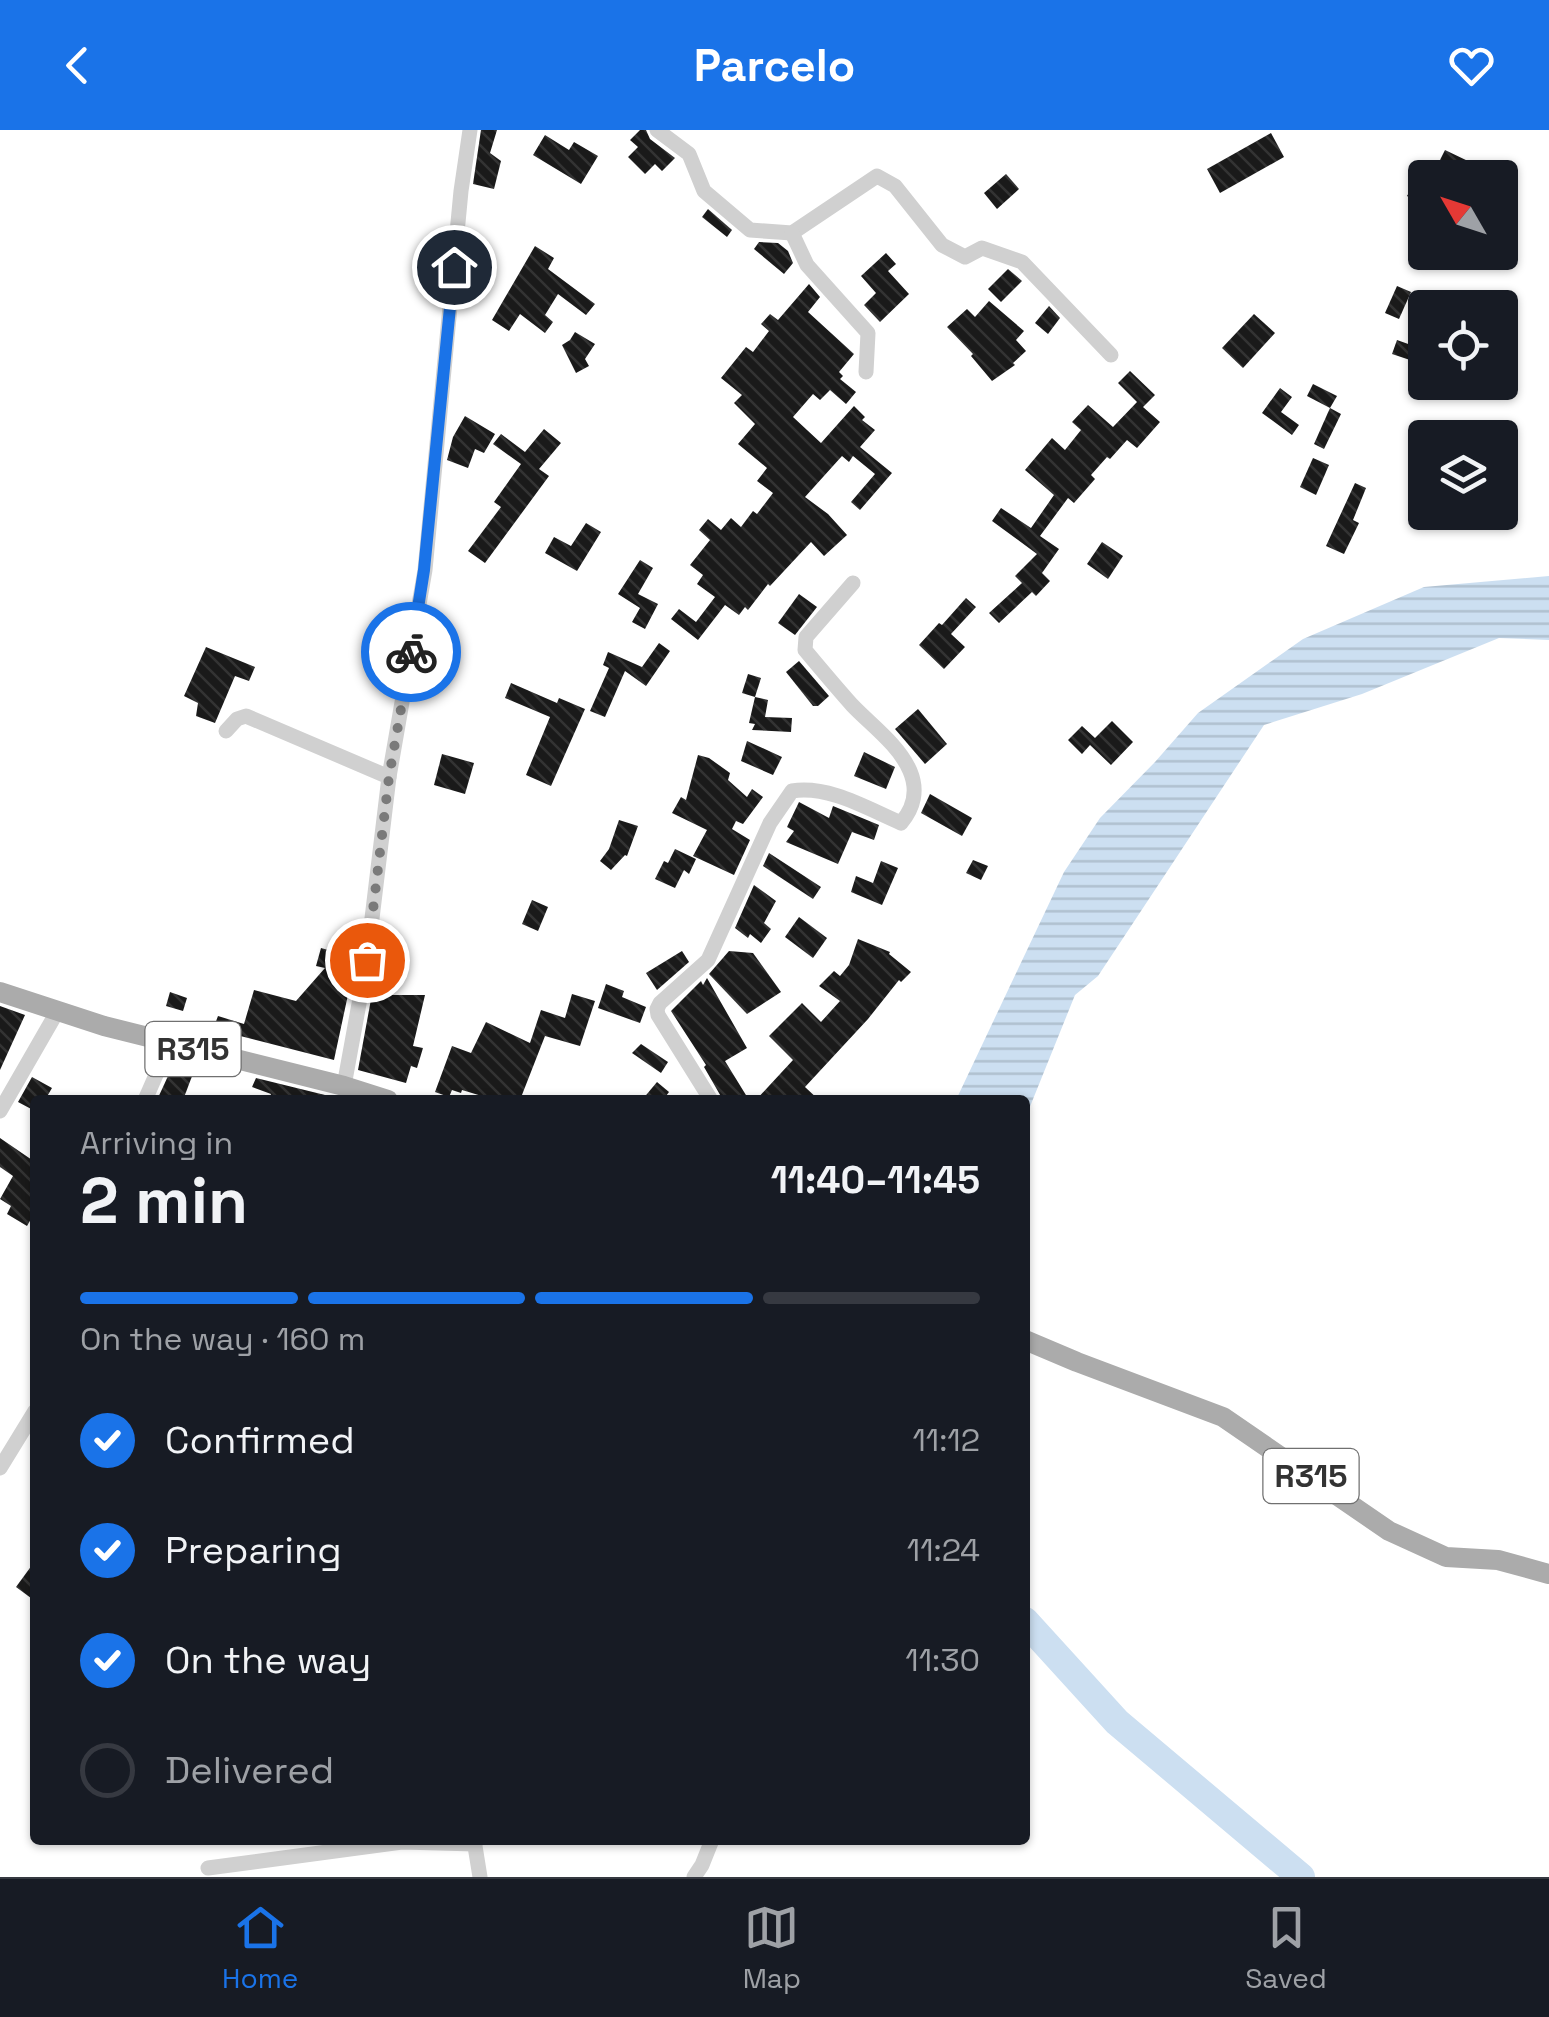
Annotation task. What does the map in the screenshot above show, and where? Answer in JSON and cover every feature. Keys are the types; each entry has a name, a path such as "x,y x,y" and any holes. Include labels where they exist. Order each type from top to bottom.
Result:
{"main road":[{"name":"R315","path":"0,992 56,1012 372,1095"},
{"name":"R315","path":"1030,1342 1223,1416 1390,1532 1446,1557 1498,1560 1549,1574"}],"street":[{"path":"344,1086 367,960 389,777 424,570 470,130"},
{"path":"657,130 689,154 704,191 750,230 792,233 877,176 895,186 942,245 965,257 982,248 1022,262 1111,355"},
{"path":"792,233 808,265 868,334 866,372"},
{"path":"708,1095 657,1009 708,960 770,823 792,792 822,790 901,823 911,812 914,795 910,772 897,751 804,650 806,637 854,583"},
{"path":"226,730 237,718 246,716 389,777"},
{"path":"0,1111 56,1012"},
{"path":"147,1095 170,1043"},
{"path":"0,1468 30,1419"},
{"path":"208,1868 380,1845"},
{"path":"475,1845 480,1877"},
{"path":"694,1877 710,1845"}],"water":[{"path":"1549,576 1549,640 1499,638 1362,694 1264,725 1098,976 1075,995 1030,1107 1030,1095 958,1095 1064,872 1100,818 1198,713 1303,639 1424,587"}],"building":[{"path":"481,130 497,130 490,153 501,161 494,189 473,184"},
{"path":"640,130 646,130 650,139 675,158 662,171 655,164 645,174 628,157 638,147 630,140"},
{"path":"1271,133 1284,157 1220,193 1207,169"},
{"path":"545,135 569,150 574,142 598,156 581,184 533,155"},
{"path":"1445,150 1466,160 1440,160"},
{"path":"1006,174 1019,189 997,209 984,193"},
{"path":"708,209 732,230 727,237 702,217"},
{"path":"759,242 778,243 788,251 793,263 784,274 754,249"},
{"path":"535,246 554,258 548,269 595,304 586,315 558,294 545,315 553,322 545,333 520,314 509,331 492,320"},
{"path":"886,253 896,264 888,271 909,294 880,322 864,305 876,293 861,276"},
{"path":"1008,269 1022,281 1001,302 988,289"},
{"path":"809,284 820,297 808,312 854,354 839,372 843,376 840,379 856,392 846,404 830,390 820,400 813,394 793,417 821,443 854,406 865,417 862,420 875,430 860,447 892,473 860,510 851,502 875,474 853,456 849,462 842,456 805,497 847,535 824,556 811,542 748,610 745,607 739,615 725,605 698,640 671,619 679,609 696,622 715,597 697,584 703,575 690,565 710,540 699,530 708,519 721,530 731,518 741,527 773,493 757,481 767,468 738,444 755,424 734,403 742,395 721,378 746,347 753,352 769,331 761,324 770,314 778,320"},
{"path":"1397,286 1408,291 1399,319 1385,313"},
{"path":"989,301 1024,331 1016,340 1026,351 1015,365 992,381 947,327 967,309 975,317"},
{"path":"1049,306 1060,318 1048,334 1035,323"},
{"path":"1254,314 1275,333 1243,368 1222,348"},
{"path":"575,332 595,344 585,359 589,366 576,373 562,345"},
{"path":"1397,340 1408,344 1408,359 1392,354"},
{"path":"1130,371 1155,395 1143,407 1160,422 1137,448 1127,440 1110,459 1107,457 1091,475 1095,479 1074,503 1068,498 1040,536 1059,549 1042,573 1050,581 999,623 989,613 1022,583 1015,576 1037,554 992,521 1001,508 1031,528 1054,495 1025,470 1052,438 1065,450 1081,430 1072,422 1088,405 1113,427 1137,402 1118,383"},
{"path":"1313,384 1337,396 1330,408 1307,396"},
{"path":"1280,388 1292,397 1281,412 1299,425 1292,435 1262,413"},
{"path":"1330,408 1341,414 1324,449 1314,444"},
{"path":"465,416 495,434 484,453 475,449 468,468 447,460 453,437"},
{"path":"544,429 561,443 539,469 549,476 485,563 468,551 501,507 494,502 521,464 493,444 501,434 525,452"},
{"path":"1313,458 1329,465 1316,495 1300,487"},
{"path":"1355,483 1366,488 1353,520 1359,523 1344,554 1326,546"},
{"path":"586,523 601,532 577,571 545,553 554,537 571,546"},
{"path":"1102,542 1123,556 1108,579 1087,564"},
{"path":"640,560 653,568 638,594 658,604 645,629 632,622 640,608 618,594"},
{"path":"799,594 817,607 795,635 778,623"},
{"path":"966,598 976,607 951,634 965,647 944,669 919,645"},
{"path":"659,643 670,651 646,686 625,671 605,717 590,711 609,668 603,665 608,652 642,667"},
{"path":"206,647 255,667 249,681 235,676 215,723 196,716 198,703 184,696"},
{"path":"799,661 829,696 818,706 813,706 786,672"},
{"path":"748,674 761,678 755,697 742,693"},
{"path":"511,683 557,703 559,698 585,709 551,786 526,775 550,717 505,698"},
{"path":"755,697 768,700 765,717 792,718 791,732 752,730 755,724 749,723"},
{"path":"918,709 947,744 925,764 895,729"},
{"path":"1112,721 1133,742 1111,765 1090,745 1082,754 1068,740 1082,726 1095,738"},
{"path":"747,741 782,757 773,775 741,761"},
{"path":"864,752 895,767 886,789 854,776"},
{"path":"442,754 474,763 465,794 434,785"},
{"path":"698,755 730,773 728,780 747,797 752,789 763,797 743,824 736,821 732,829 750,840 734,875 693,856 707,830 672,813 681,797 686,800"},
{"path":"930,794 972,818 962,836 921,813"},
{"path":"799,802 829,818 833,806 879,825 874,840 852,832 838,864 786,842 794,831 787,827"},
{"path":"619,820 638,826 627,856 611,870 600,861 609,849"},
{"path":"675,849 696,859 689,874 684,870 675,888 655,879"},
{"path":"769,853 821,887 813,899 763,866"},
{"path":"973,860 988,866 981,880 966,873"},
{"path":"881,861 898,868 882,905 851,892 856,876 873,883"},
{"path":"754,885 776,901 764,923 771,929 761,943 735,928"},
{"path":"532,900 548,907 538,931 522,924"},
{"path":"799,917 827,938 813,958 785,937"},
{"path":"858,939 890,952 911,972 899,980 805,1087 814,1095 761,1095 793,1060 769,1036 802,1003 821,1022 840,1001 819,986 834,971 840,976 849,965"},
{"path":"321,948 346,955 341,973 352,976 334,1060 213,1029 218,1016 244,1024 254,990 296,1001 325,968 316,966"},
{"path":"682,951 689,962 657,990 646,973"},
{"path":"729,951 753,953 781,992 747,1014 709,974"},
{"path":"707,978 747,1048 725,1061 746,1095 720,1095 671,1011 701,981 703,985"},
{"path":"374,983 384,985 380,995 425,995 413,1046 423,1048 417,1068 411,1066 406,1083 358,1070"},
{"path":"606,984 624,991 622,997 646,1007 640,1023 598,1008"},
{"path":"170,992 187,998 183,1011 166,1006"},
{"path":"572,994 595,1001 580,1046 545,1036 522,1095 435,1092 452,1046 471,1053 486,1022 530,1043 541,1010 565,1018"},
{"path":"0,1006 25,1015 0,1070"},
{"path":"641,1044 668,1062 661,1073 632,1053"},
{"path":"174,1063 194,1071 185,1095 159,1095"},
{"path":"32,1077 52,1088 48,1095 30,1095 30,1108 18,1102"},
{"path":"256,1078 325,1095 271,1095 252,1087"},
{"path":"657,1082 669,1092 667,1095 646,1095"},
{"path":"0,1138 30,1159 27,1226 7,1214 11,1206 0,1199 13,1176 0,1167"},
{"path":"30,1568 30,1597 16,1587"}],"waterway":[{"path":"1030,1626 1117,1722 1301,1877"}],"way so far":[{"path":"367,960 389,777 411,652"}],"route":[{"path":"411,652 424,570 454,267"}]}
